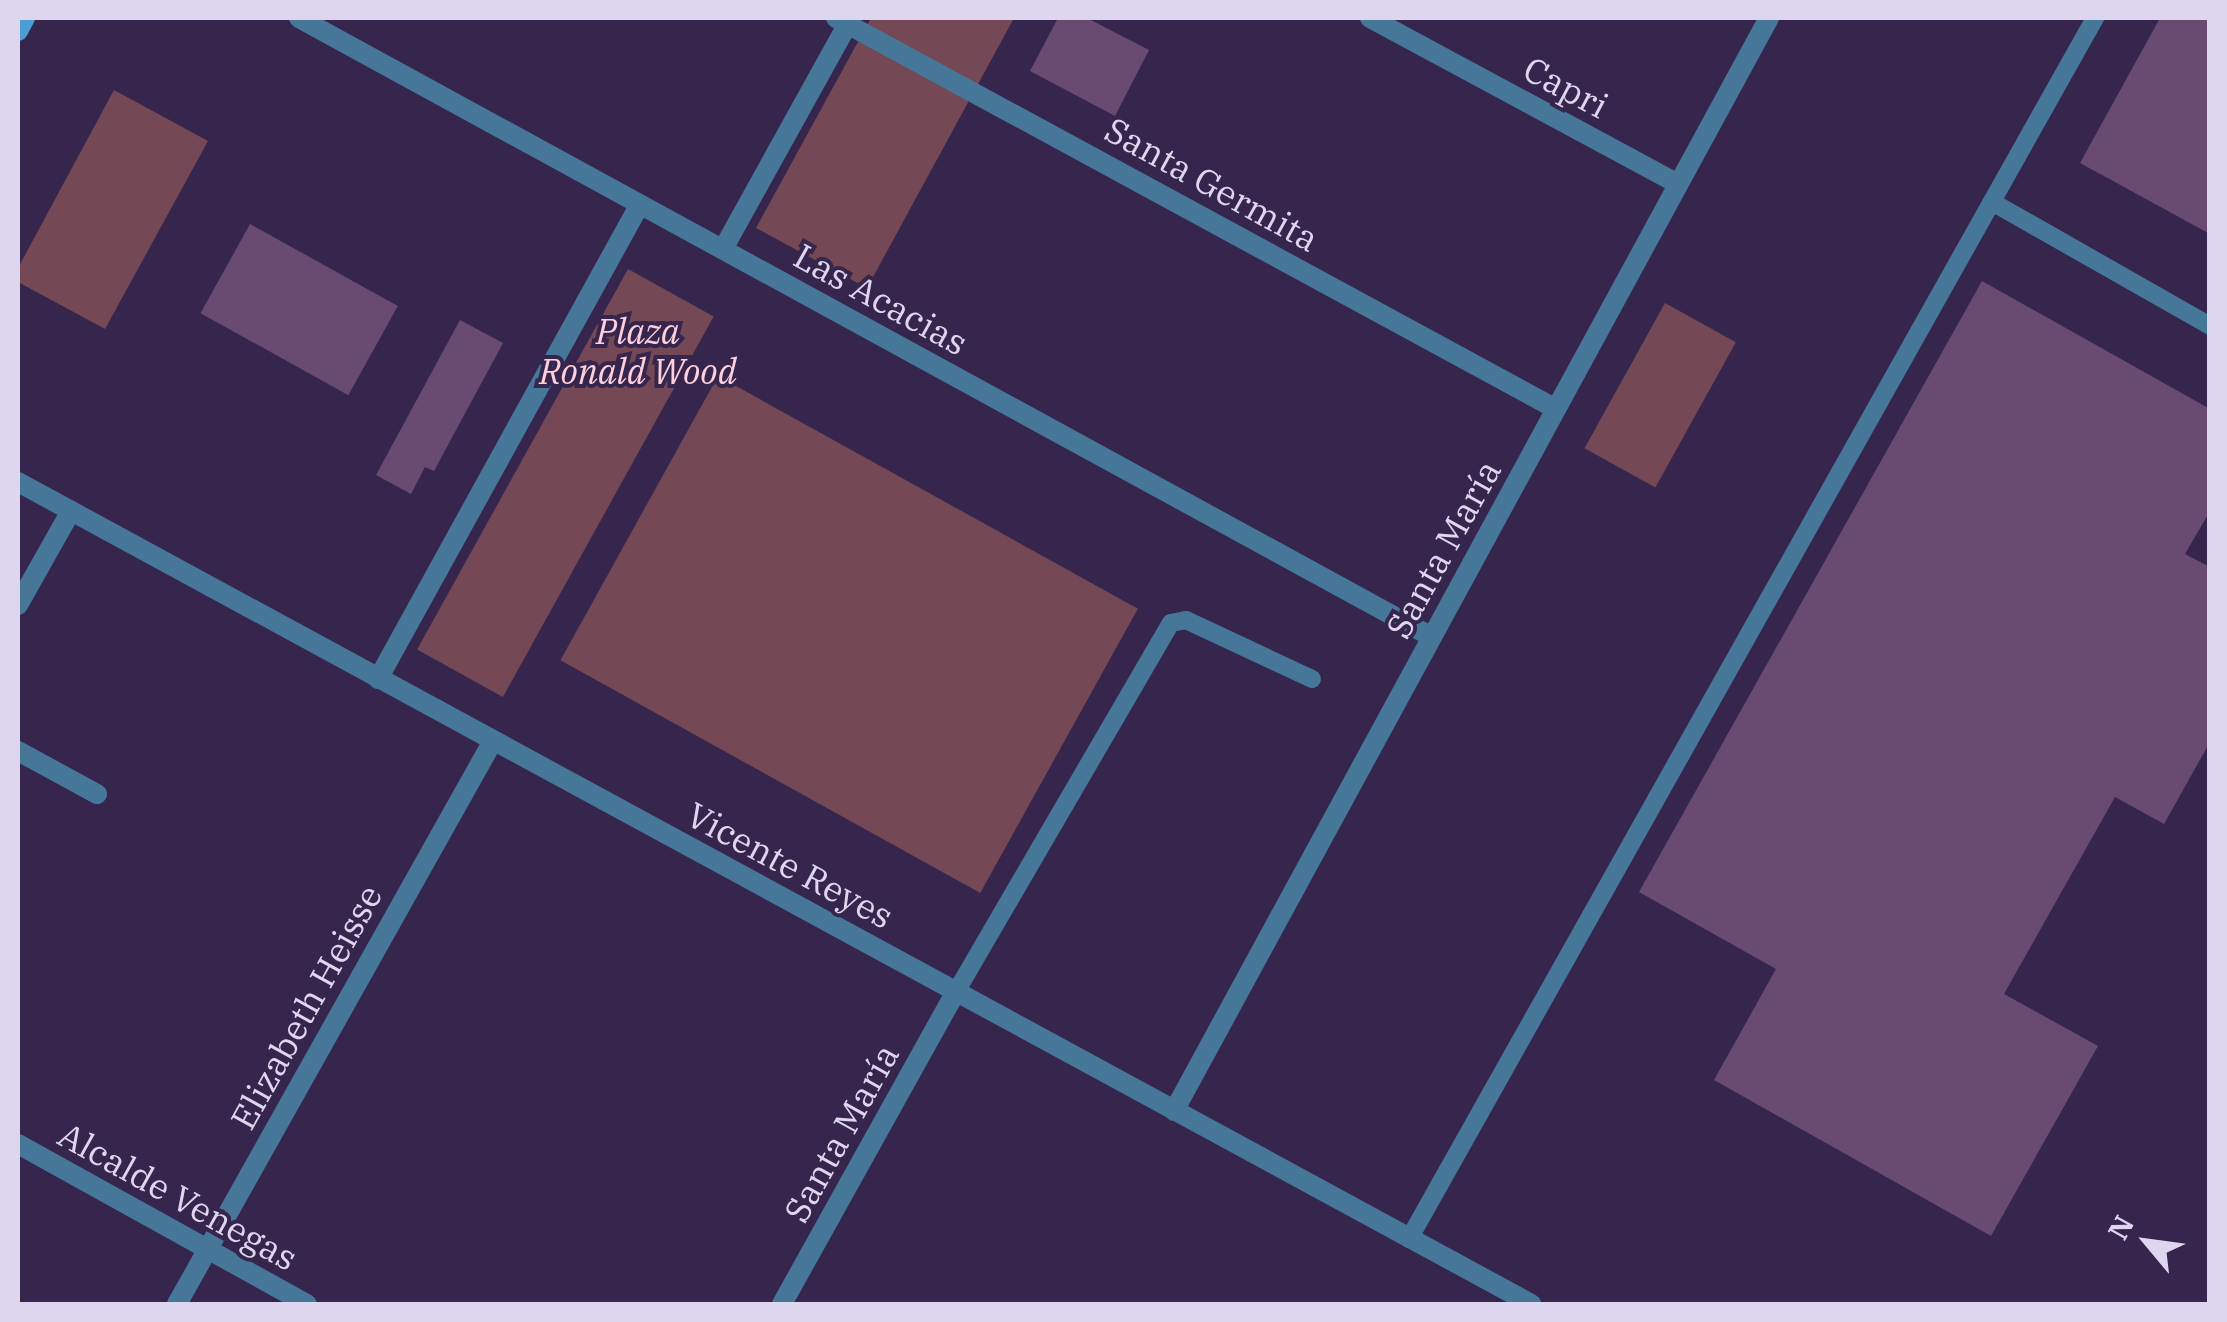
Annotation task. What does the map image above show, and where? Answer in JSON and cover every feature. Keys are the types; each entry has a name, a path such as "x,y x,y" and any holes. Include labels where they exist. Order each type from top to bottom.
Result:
{"main road":[{"path":"18,31 26,18"}],"street":[{"name":"Las Acacias","path":"299,18 1432,637"},
{"name":"Capri","path":"1370,18 1678,184"},
{"name":"Santa María","path":"1174,1111 1769,18"},
{"path":"723,250 845,20"},
{"name":"Santa Germita","path":"845,20 1556,409"},
{"path":"378,678 640,204"},
{"name":"Vicente Reyes","path":"18,482 1530,1304"},
{"path":"18,605 70,512"},
{"name":"Elizabeth Heisse","path":"177,1304 493,741"},
{"path":"18,751 97,794"},
{"name":"Santa María","path":"782,1304 956,992"},
{"name":"Alcalde Venegas","path":"18,1144 307,1304"}],"lane":[{"path":"1409,1239 2095,18"},
{"path":"1992,202 2210,326"},
{"path":"956,992 1171,623 1186,620 1312,679"}],"green space":[{"name":"Plaza Ronald Wood","path":"871,18 1014,18 867,288 756,228"},
{"path":"114,90 208,141 105,329 18,282 18,268"},
{"name":"Plaza Ronald Wood","path":"628,269 714,317 503,697 417,649"},
{"path":"1665,303 1736,342 1655,487 1585,448"},
{"path":"718,376 1138,609 980,893 560,660"}],"building":[{"path":"1058,18 1087,18 1149,50 1115,116 1030,71"},
{"path":"2160,18 2210,18 2210,234 2080,163"},
{"path":"250,224 398,306 348,395 201,313"},
{"path":"1982,281 2210,409 2210,511 2185,554 2210,567 2210,742 2164,824 2115,797 2004,994 2098,1046 1991,1236 1714,1080 1776,969 1639,892"},
{"path":"460,320 503,343 434,471 425,467 411,494 376,475"}]}
